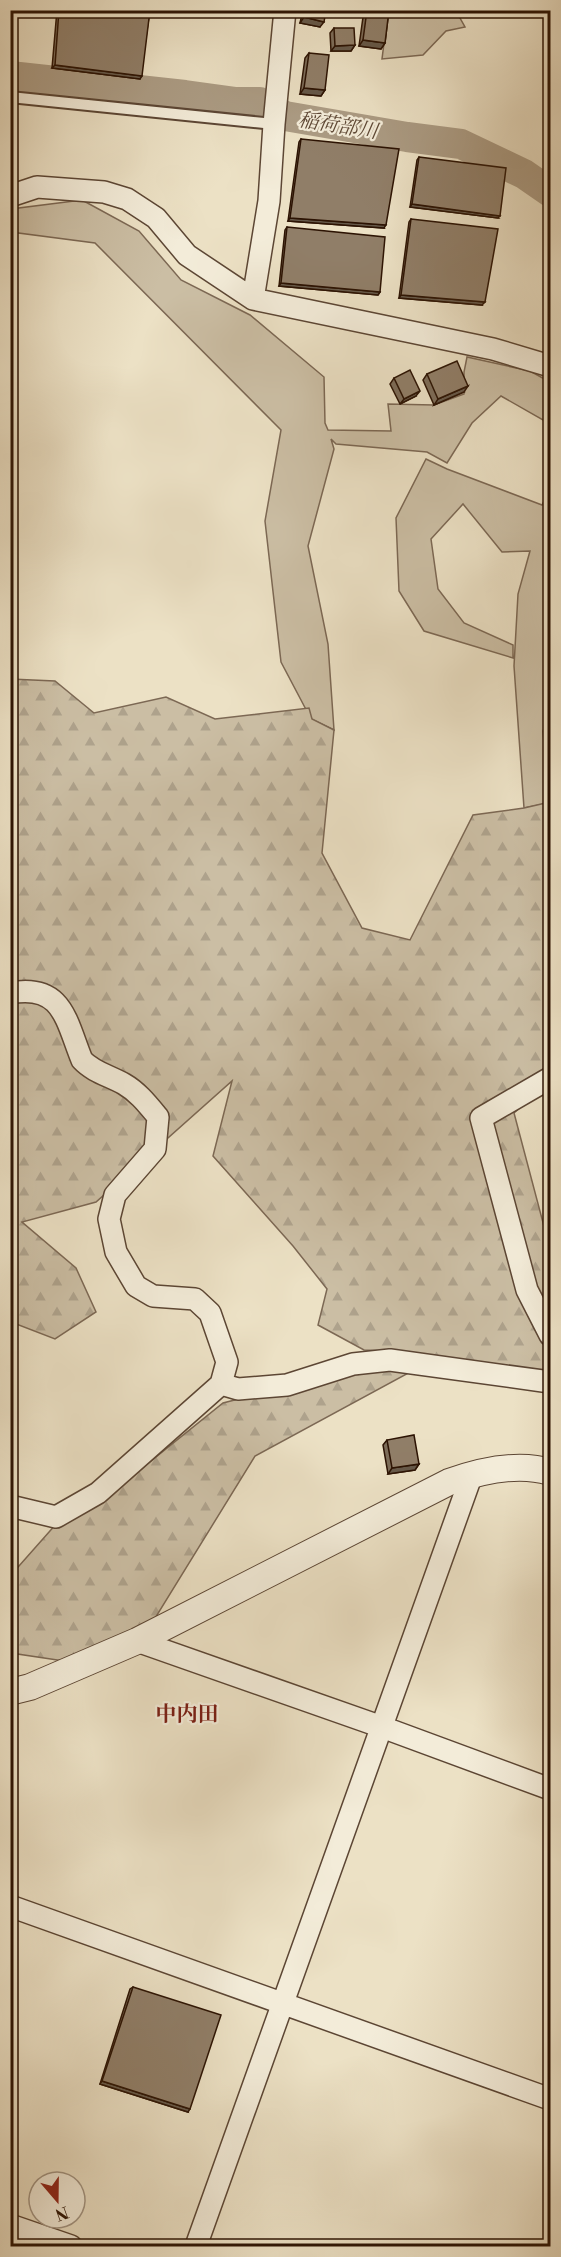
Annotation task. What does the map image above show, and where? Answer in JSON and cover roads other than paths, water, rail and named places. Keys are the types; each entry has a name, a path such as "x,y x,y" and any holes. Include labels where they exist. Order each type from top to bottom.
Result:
{"street":[{"path":"253,299 269,201 285,10"},
{"path":"10,196 37,187 104,192 127,199 156,218 187,255 253,299 493,349 550,366"},
{"path":"10,993 26,990 43,993 53,999 63,1014 82,1060 87,1066 125,1084 141,1097 158,1117 155,1149 115,1195 109,1219 116,1252 136,1286 153,1296 195,1299 210,1313 227,1362 221,1384 98,1493 56,1517 10,1506"},
{"path":"550,1078 481,1118 527,1290 550,1335"},
{"path":"221,1384 238,1389 287,1385 353,1364 390,1360 550,1382"},
{"path":"10,1692 30,1687 137,1641 449,1482 472,1474 503,1469 539,1468 550,1472"},
{"path":"196,2247 472,1474"},
{"path":"137,1641 550,1789"},
{"path":"10,1906 284,2002 550,2099"},
{"path":"10,2225 71,2247"}],"lane":[{"path":"10,97 274,124"}],"waterway":[{"name":"稲荷部川","path":"10,76 236,102 260,102 285,116 461,144 524,174 550,192"}],"district":[{"name":"中内田","path":"187,1714"}]}
